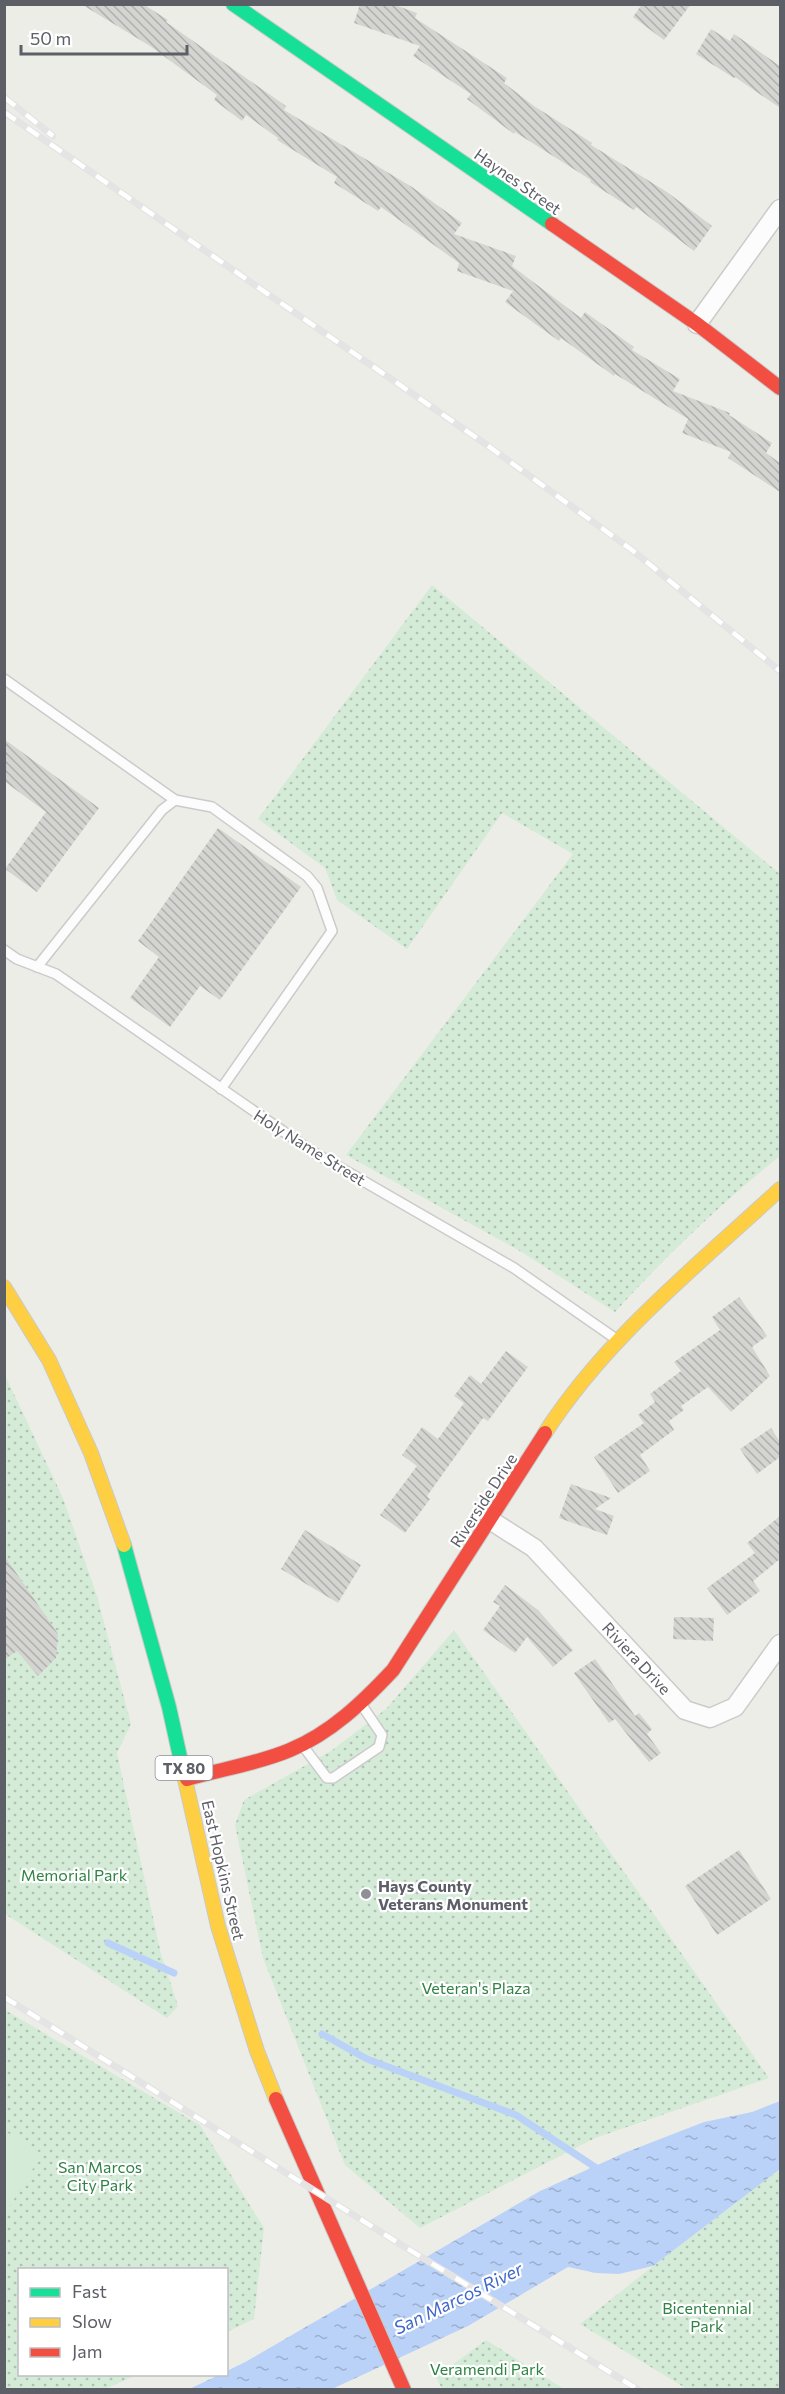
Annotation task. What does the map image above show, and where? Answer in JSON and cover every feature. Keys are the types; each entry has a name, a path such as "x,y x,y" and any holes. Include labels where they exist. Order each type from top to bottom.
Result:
{"street":[{"name":"Haynes Street","path":"233,4 697,324 780,388"},
{"path":"697,324 780,209"},
{"name":"Riverside Drive","path":"187,1779 279,1754 334,1725 361,1704 393,1670 561,1410 617,1341 780,1189"},
{"name":"East Hopkins Street","path":"4,1287 49,1360 92,1453 133,1572 187,1779 218,1926 257,2051 404,2390"},
{"name":"Riviera Drive","path":"490,1520 534,1548 686,1710 710,1718 735,1707 780,1644"}],"lane":[{"path":"4,680 175,800 212,807 307,876 317,888 332,931 221,1089"},
{"path":"37,967 155,819 175,800"},
{"name":"Holy Name Street","path":"4,950 17,959 56,974 313,1152 514,1268 617,1341"},
{"path":"301,1744 327,1778 333,1778 378,1747 382,1735 361,1704"}],"green space":[{"path":"432,585 780,874 780,1156 694,1231 615,1312 520,1251 346,1155 573,854 502,813 407,949 337,900 325,868 258,819"},
{"name":"Memorial Park","path":"4,1373 63,1498 97,1596 131,1724 117,1753 161,1954 178,2006 167,2018 5,1914"},
{"name":"Veteran's Plaza","path":"454,1630 769,2078 595,2138 420,2228 345,2165 263,1958 235,1825 244,1800 331,1751 386,1709"},
{"name":"San Marcos City Park","path":"5,2010 200,2125 264,2228 254,2319 228,2332 228,2268 18,2268 18,2376 135,2376 105,2389 5,2390"},
{"path":"5,2131 42,2154 5,2214 4,2133"},
{"name":"Bicentennial Park","path":"780,2169 780,2389 687,2389 580,2324 653,2266"},
{"name":"Veramendi Park","path":"486,2340 564,2389 442,2389 436,2377"}],"water":[{"name":"San Marcos River","path":"780,2101 780,2169 653,2266 619,2274 596,2273 568,2267 468,2326 332,2389 187,2390 217,2376 228,2376 228,2370 540,2191 624,2153 704,2122 752,2112"}],"building":[{"path":"81,4 143,4 286,106 284,110 412,187 462,223 454,234 516,256 512,266 581,318 585,312 634,347 632,350 680,379 673,391 730,413 729,415 772,443 766,453 780,463 780,492 728,458 731,452 682,433 688,419 615,374 614,376 561,338 559,341 505,302 513,291 457,271 459,263 381,207 378,211 334,183 337,177 277,140 278,138 246,115 242,121 214,100 217,95 150,46"},
{"path":"360,4 392,4 417,13 415,18 507,78 504,83 534,106 667,192 712,226 694,251 636,207 634,210 590,182 591,180 515,132 514,134 467,99 471,94 413,56 420,46 354,23"},
{"path":"642,4 691,4 664,40 633,17"},
{"path":"711,29 730,41 734,34 780,66 780,108 696,54"},
{"path":"4,739 99,808 37,892 5,869 46,812 4,781"},
{"path":"218,828 301,887 220,1000 200,986 170,1027 130,998 159,957 138,941"},
{"path":"739,1297 767,1336 752,1347 770,1376 731,1412 708,1387 681,1406 684,1410 669,1421 674,1430 640,1455 650,1471 618,1493 594,1457 644,1423 638,1415 655,1402 650,1394 681,1371 674,1362 720,1330 712,1317"},
{"path":"506,1351 528,1367 488,1421 483,1418 427,1496 430,1499 405,1533 380,1515 417,1466 402,1455 422,1427 438,1439 464,1403 454,1396 470,1375 481,1384"},
{"path":"771,1428 780,1442 780,1457 757,1474 740,1449"},
{"path":"571,1484 611,1498 595,1509 614,1516 607,1535 559,1518"},
{"path":"780,1516 780,1559 753,1581 760,1591 727,1615 707,1588 755,1553 747,1543"},
{"path":"305,1530 361,1565 338,1603 281,1569"},
{"path":"4,1555 58,1634 56,1658 38,1676 17,1651 4,1660"},
{"path":"505,1585 538,1610 573,1650 553,1667 527,1637 515,1653 483,1630 500,1606 493,1602"},
{"path":"674,1617 714,1618 713,1641 673,1639"},
{"path":"595,1659 635,1716 639,1713 652,1729 647,1734 661,1753 649,1762 615,1719 609,1723 574,1673"},
{"path":"739,1850 771,1899 717,1935 685,1886"}],"waterway":[{"path":"108,1943 174,1973"},
{"path":"322,2034 367,2059 516,2115 601,2171"}],"railway":[{"path":"4,97 53,136"},
{"path":"4,112 484,443 632,550 780,671"},
{"path":"4,1997 639,2390"}],"traffic: fast":[{"path":"233,4 552,224"},
{"path":"124,1545 169,1707 184,1775"}],"traffic: slow":[{"path":"545,1433 569,1398 625,1334 780,1189"},
{"path":"4,1287 49,1360 91,1453 124,1545"},
{"path":"184,1775 218,1926 257,2051 276,2099"}],"traffic: jam":[{"path":"552,224 697,324 780,388"},
{"path":"187,1779 252,1763 290,1750 333,1726 370,1694 393,1670 545,1433"},
{"path":"276,2099 404,2390"}],"place":[{"name":"Hays County Veterans Monument","path":"366,1894"}]}
